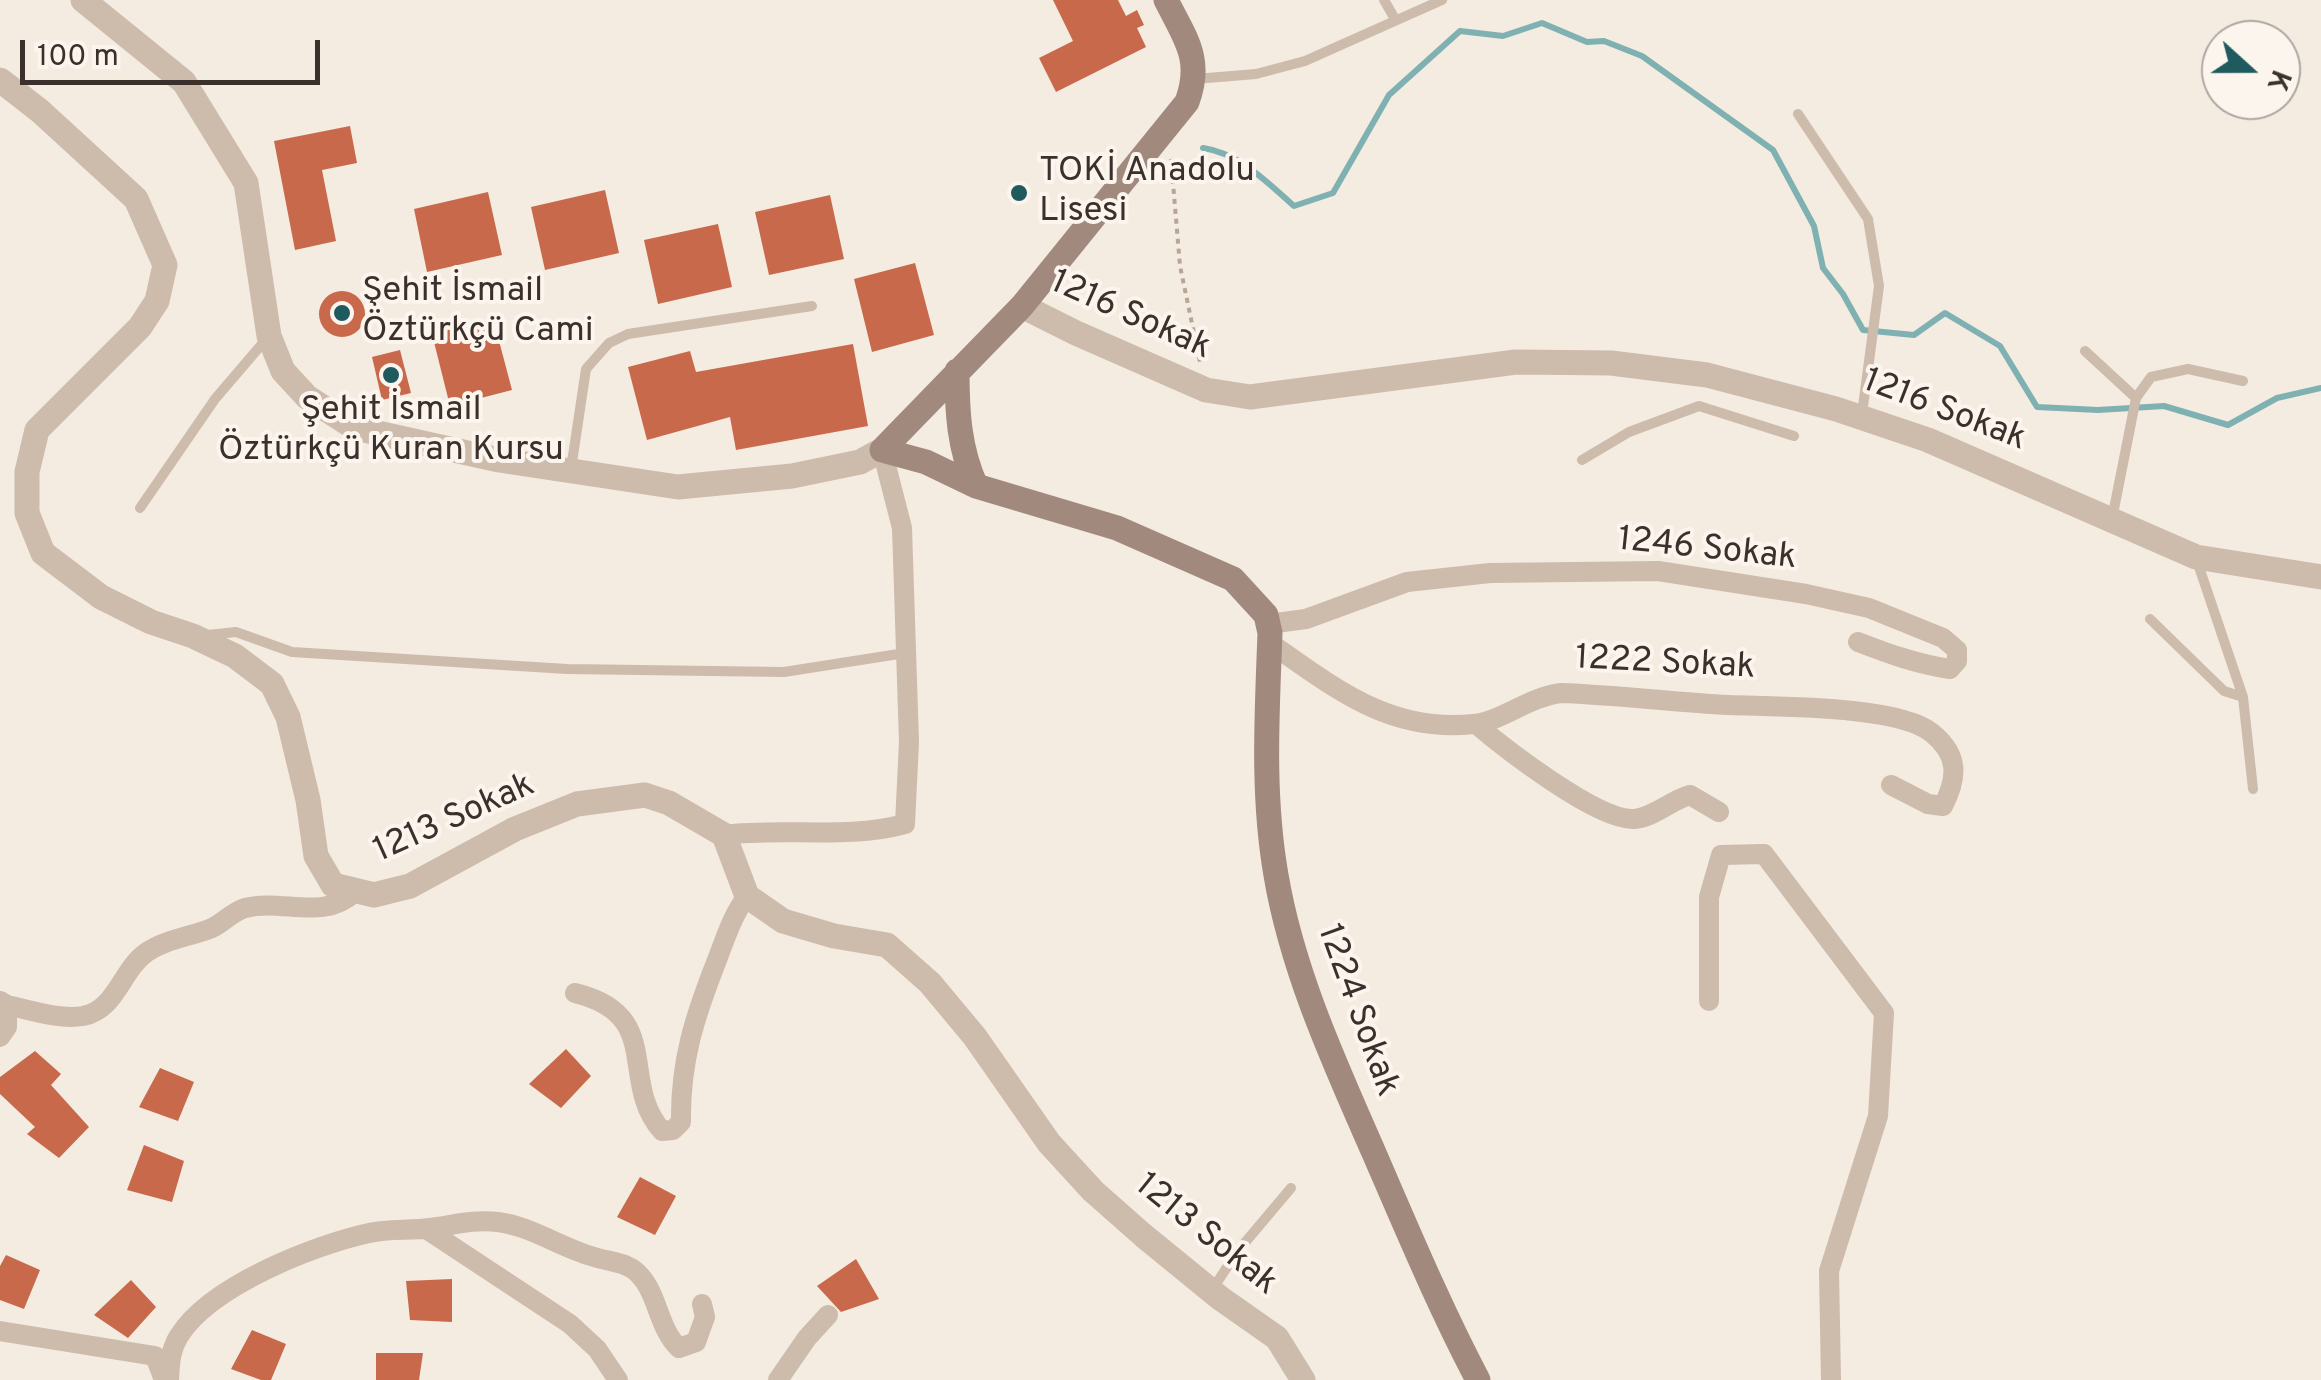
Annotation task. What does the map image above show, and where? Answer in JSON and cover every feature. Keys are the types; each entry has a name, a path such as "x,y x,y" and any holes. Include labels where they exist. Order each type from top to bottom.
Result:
{"main road":[{"path":"1022,306 1187,102 1195,80 1192,51 1166,0"},
{"name":"1216 Sokak","path":"882,450 1022,306"},
{"path":"957,371 957,419 966,464 976,486"},
{"name":"1222 Sokak","path":"882,450 926,462 976,486 1117,528 1205,564 1234,578 1266,614 1269,634"},
{"name":"1224 Sokak","path":"1269,634 1265,755 1275,872 1288,932 1341,1078 1451,1330 1478,1380"}],"street":[{"name":"1216 Sokak","path":"83,0 184,82 246,183 269,336 283,371 307,397 355,428 500,460 678,487 792,476 860,462 882,450"},
{"name":"1213 Sokak","path":"0,80 40,111 136,199 165,266 158,302 140,328 36,430 27,472 27,512 44,553 71,577 134,614 235,656 272,684 288,718 308,800 316,856 334,884 374,895 410,886 514,828 577,804 612,797 645,795 669,802 724,835"},
{"name":"1216 Sokak","path":"1022,306 1076,334 1206,390 1250,397 1516,362 1611,362 1707,374 1861,417 2001,469 2196,557 2321,577"},
{"path":"576,993 598,998 622,1015 632,1036 651,1118 662,1131 672,1130 681,1122 684,1061 691,1026 733,915 747,896 724,835 764,830 873,832 905,824 909,742 902,528 882,450"},
{"name":"1246 Sokak","path":"1269,634 1407,582 1490,573 1658,572 1806,594 1868,608 1942,638 1957,650 1958,660 1950,669 1932,666 1902,660 1858,642"},
{"name":"1222 Sokak","path":"1269,634 1370,708 1423,724 1476,724 1540,695 1561,693 1728,705 1808,706 1886,717 1928,730 1955,762 1954,784 1943,806 1928,804 1891,786"},
{"path":"1476,724 1552,780 1618,817 1636,819 1690,795 1720,812"},
{"path":"1709,1001 1709,897 1721,855 1764,854 1884,1014 1878,1116 1829,1271 1831,1380"},
{"path":"0,1036 7,1027 4,1003 44,1014 80,1016 101,1010 144,954 166,942 217,926 244,908 327,907 342,904 355,892"},
{"name":"1213 Sokak","path":"747,896 783,921 834,936 887,945 930,983 975,1037 1048,1144 1093,1190 1211,1291 1277,1338 1302,1380"},
{"path":"166,1380 170,1355 180,1334 213,1302 265,1268 372,1232 500,1222 625,1266 636,1271 648,1288 670,1340 678,1348 696,1342 705,1316 702,1304"},
{"path":"426,1229 570,1324 597,1349 618,1380"},
{"path":"778,1380 806,1338 828,1314"},
{"path":"0,1331 155,1356 166,1380"}],"lane":[{"path":"1384,0 1395,20"},
{"path":"1195,80 1256,74 1304,62 1442,0"},
{"path":"1798,114 1868,219 1879,286 1861,417"},
{"path":"571,470 586,369 609,343 628,334 812,306"},
{"path":"140,508 215,399 269,336"},
{"path":"2085,351 2136,398"},
{"path":"2112,520 2136,398 2152,376 2188,369 2243,382"},
{"path":"1699,406 1707,374"},
{"path":"1582,460 1629,432 1699,406 1794,436"},
{"path":"2196,557 2243,696 2253,788"},
{"path":"2150,619 2224,691 2243,696"},
{"path":"193,636 236,632 292,652 567,669 784,672 906,653"},
{"path":"1211,1291 1237,1252 1291,1188"}],"path":[{"path":"1168,125 1180,266 1206,390"}],"building":[{"path":"1053,0 1118,0 1126,16 1137,10 1144,25 1137,28 1146,47 1056,92 1039,58 1073,41"},
{"path":"350,126 357,163 322,170 336,241 295,250 274,141"},
{"path":"605,190 619,253 545,270 531,207"},
{"path":"488,192 502,255 427,272 414,209"},
{"path":"830,195 844,259 769,275 755,212"},
{"path":"718,224 732,287 658,304 644,240"},
{"path":"915,263 934,335 872,352 854,279"},
{"name":"Şehit İsmail Öztürkçü Cami","path":"342,291 359,297 365,314 359,331 342,337 325,331 319,314 325,297"},
{"path":"493,318 512,390 450,406 432,334"},
{"path":"853,344 868,426 736,450 730,417 647,440 628,367 690,351 696,372"},
{"name":"Şehit İsmail Öztürkçü Kuran Kursu","path":"400,350 411,393 382,400 372,357"},
{"path":"566,1049 591,1076 561,1108 529,1084"},
{"path":"35,1051 61,1074 51,1085 89,1127 59,1158 27,1134 35,1127 0,1094 0,1077"},
{"path":"160,1068 194,1082 178,1121 139,1107"},
{"path":"144,1145 184,1161 172,1202 127,1190"},
{"path":"640,1177 676,1196 655,1235 617,1217"},
{"path":"6,1255 40,1270 24,1309 0,1300 0,1266"},
{"path":"856,1259 879,1299 841,1312 817,1286"},
{"path":"452,1279 452,1322 410,1320 406,1281"},
{"path":"131,1280 156,1307 128,1338 94,1315"},
{"path":"252,1330 286,1344 271,1380 231,1369"},
{"path":"376,1353 423,1353 419,1380 376,1380"}],"waterway":[{"path":"1203,148 1240,162 1294,206 1333,193 1389,95 1460,31 1503,36 1542,23 1587,42 1604,41 1642,56 1773,150 1814,226 1823,268 1863,330 1914,335 1945,313 2000,346 2037,407 2098,410 2164,406 2228,425 2277,398 2321,388"}],"place":[{"name":"TOKİ Anadolu Lisesi","path":"1019,193"},
{"name":"Şehit İsmail Öztürkçü Cami","path":"342,313"},
{"name":"Şehit İsmail Öztürkçü Kuran Kursu","path":"391,375"}]}
